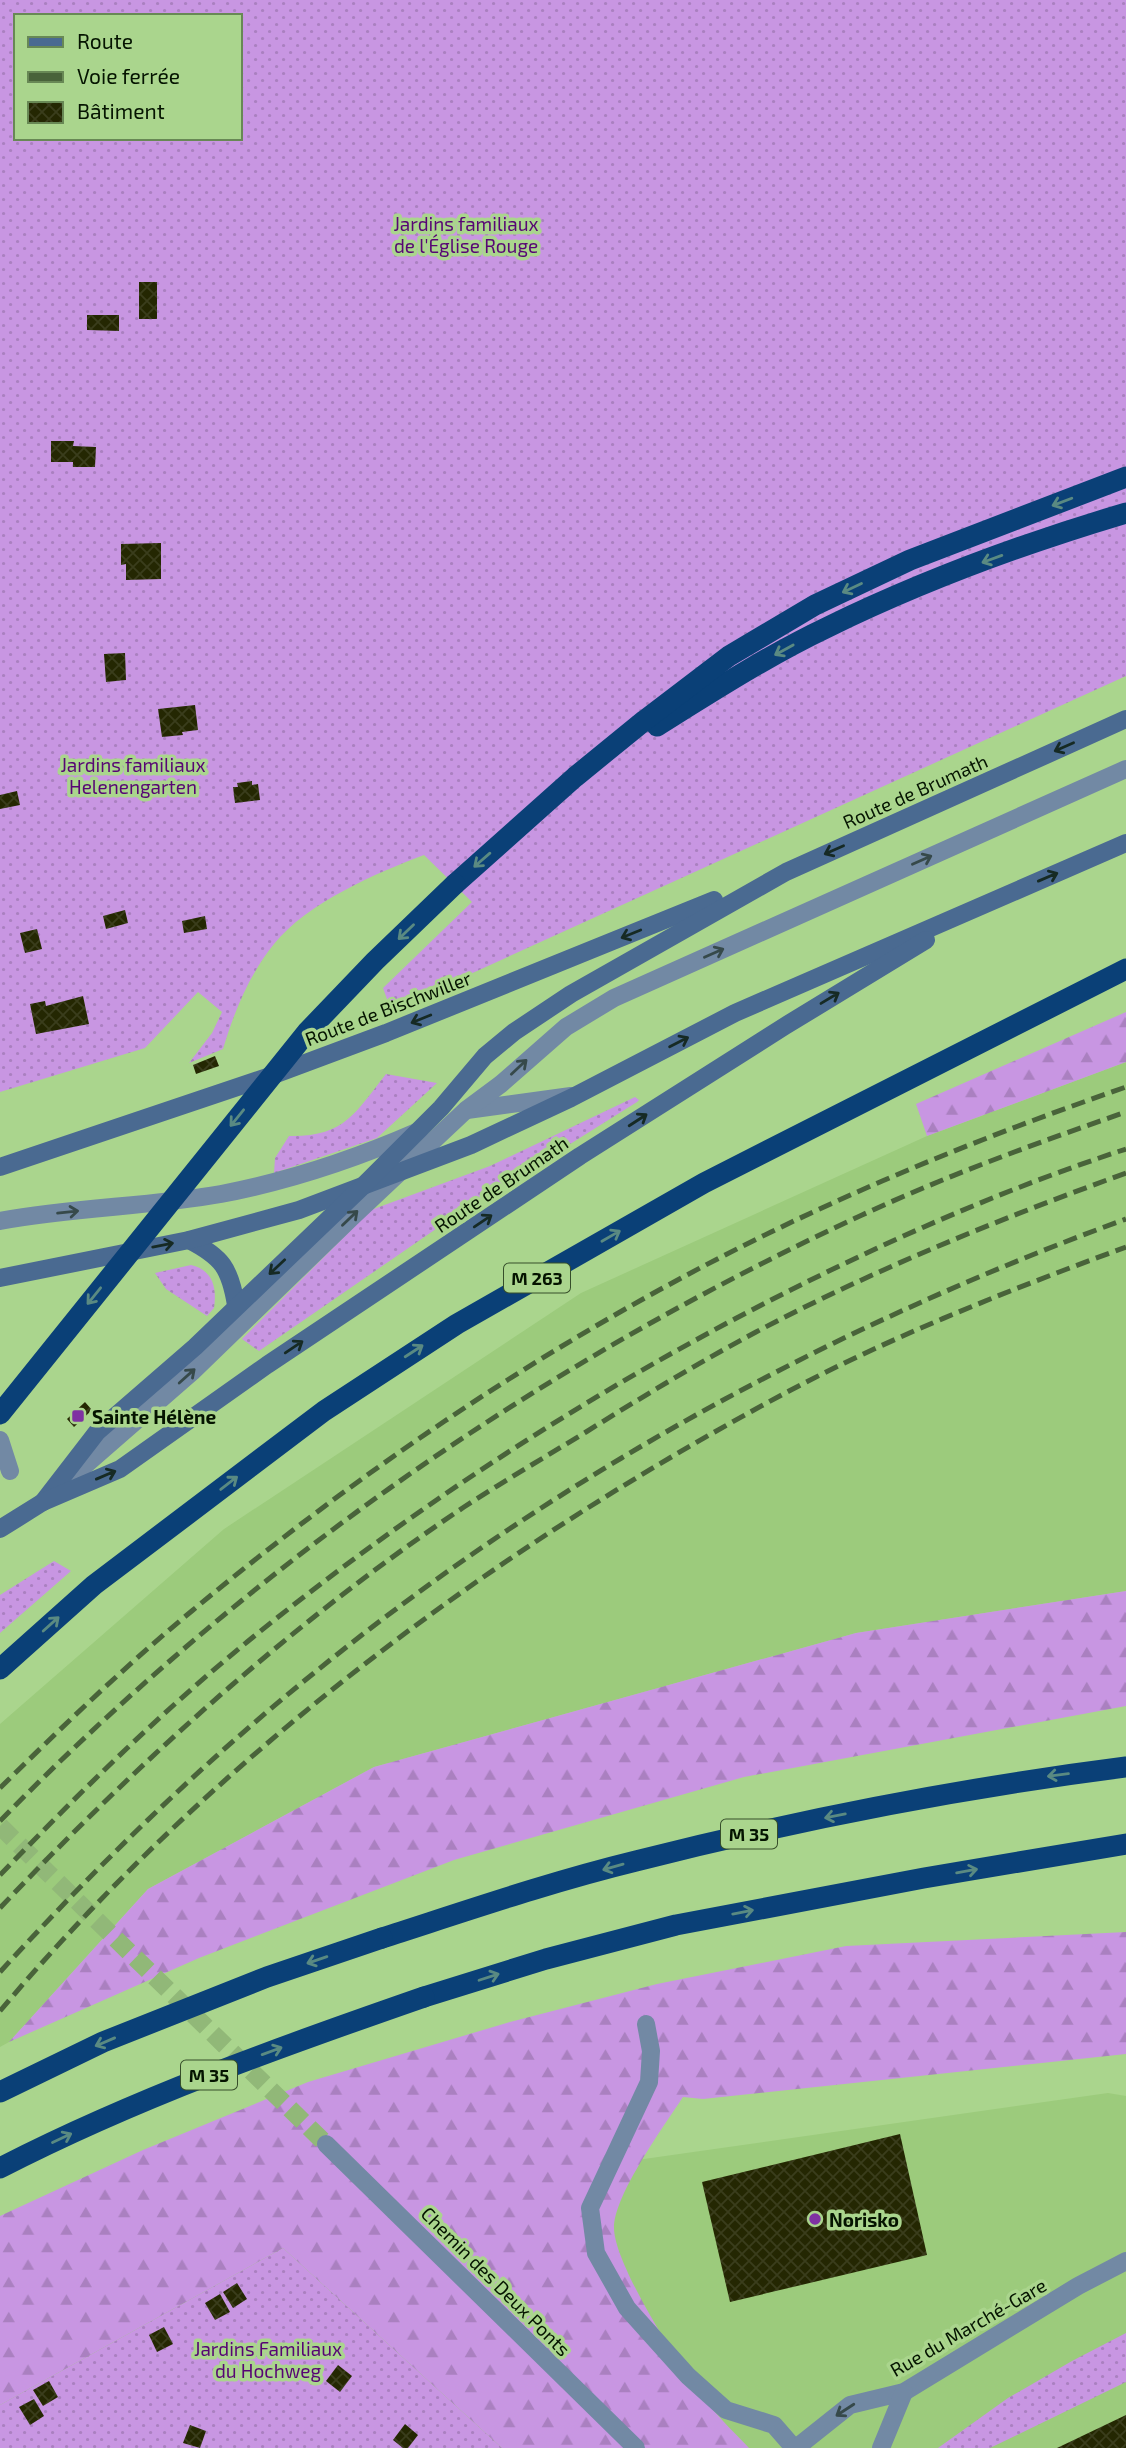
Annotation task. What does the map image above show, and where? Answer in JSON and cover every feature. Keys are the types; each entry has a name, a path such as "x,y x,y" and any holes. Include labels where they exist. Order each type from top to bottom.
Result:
{"highway":[{"path":"0,1414 307,1032 375,961 455,884 575,777 729,656 815,605 910,560 1126,477"},
{"path":"510,836 651,730 739,675 827,627 921,585 1126,513"},
{"name":"M 263","path":"0,1670 94,1585 324,1411 457,1324 704,1183 1126,969"},
{"name":"M 35","path":"0,2092 103,2042 267,1977 513,1895 634,1861 758,1832 1029,1780 1126,1767"},
{"name":"M 35","path":"0,2168 114,2114 270,2051 424,1997 546,1959 676,1925 924,1878 1126,1844"},
{"path":"1099,1848 1126,1851"}],"main road":[{"name":"Route de Brumath","path":"43,1502 97,1433 195,1347 362,1187 441,1108 485,1056 514,1032 571,994 786,872 1126,719"},
{"name":"Route de Brumath","path":"362,1187 471,1145 575,1096 736,1013 1126,843"},
{"name":"Route de Bischwiller","path":"0,1167 276,1074 386,1033 786,872"},
{"name":"Route de Brumath","path":"0,1529 43,1502 120,1469 267,1365 580,1156 985,904"},
{"path":"0,1278 189,1240 299,1210 362,1187"},
{"path":"189,1240 213,1252 227,1270 236,1305"}],"street":[{"path":"43,1502 192,1372 466,1110 501,1084 566,1027 614,998 1126,769"},
{"path":"0,1221 220,1194 291,1178 356,1157 466,1110 575,1096"},
{"path":"0,1440 10,1471"},
{"path":"646,2024 651,2051 649,2082 590,2208 596,2253 627,2308 688,2376 726,2410 774,2425 795,2448"},
{"name":"Chemin des Deux Ponts","path":"326,2144 636,2448"},
{"name":"Rue du Marché-Gare","path":"795,2448 850,2405 904,2392 1067,2293 1126,2261"},
{"path":"881,2448 904,2392"}],"shaded area":[{"path":"1126,1062 1126,1591 856,1633 374,1767 148,1889 9,2042 0,2047 0,1724 224,1529 581,1293 927,1136"},
{"path":"1108,2093 1126,2096 1126,2448 0,2448 0,2314 145,2230"}],"green space":[{"path":"0,0 1126,0 1126,676 391,1010 383,988 472,902 424,855 343,891 288,929 265,956 250,981 237,1008 223,1049 189,1063 212,1033 222,1012 198,992 145,1048 0,1092"},
{"path":"1126,1012 1126,1062 927,1136 916,1104"},
{"path":"386,1074 437,1083 377,1138 274,1173 275,1158 289,1136 323,1132 347,1120"},
{"path":"635,1097 639,1100 637,1102 449,1220 259,1351 242,1339 371,1210 490,1166"},
{"path":"191,1265 204,1271 214,1287 214,1308 207,1316 166,1289 155,1273"},
{"path":"54,1561 71,1571 0,1633 0,1595"},
{"path":"1126,1591 1126,1706 744,1777 454,1860 199,1958 9,2042 148,1889 374,1767 856,1633"},
{"path":"1126,1932 1126,2054 703,2099 683,2097 641,2161 622,2198 614,2228 617,2245 637,2292 684,2369 714,2411 749,2448 502,2448 283,2248 0,2405 0,2216 143,2150 308,2082 510,2022 657,1984 846,1946"},
{"name":"Jardins Familiaux du Hochweg","path":"283,2248 502,2448 0,2448 0,2405"},
{"path":"1126,2333 1126,2382 990,2448 938,2448 1008,2398"}],"building":[{"path":"139,282 157,282 157,319 139,319"},
{"path":"87,315 119,315 119,331 87,330"},
{"path":"51,441 74,441 73,446 96,447 95,467 73,467 73,462 51,462"},
{"path":"161,543 161,579 126,580 126,564 121,565 121,544"},
{"path":"125,653 126,680 106,682 104,654"},
{"path":"195,705 198,730 162,737 158,709"},
{"path":"252,781 252,785 258,784 260,800 235,803 233,787 238,787 237,783"},
{"path":"17,791 20,805 0,809 0,795"},
{"path":"125,910 128,923 106,929 103,916"},
{"path":"205,916 207,929 184,933 182,921"},
{"path":"37,929 42,949 25,953 20,933"},
{"path":"83,996 89,1024 36,1034 30,1004 45,1001 46,1006"},
{"path":"215,1056 219,1066 196,1074 193,1065"},
{"path":"85,1402 92,1410 74,1427 67,1419"},
{"name":"Norisko","path":"900,2134 927,2255 730,2302 702,2182"},
{"path":"237,2283 247,2299 233,2308 223,2292"},
{"path":"220,2294 230,2312 215,2320 205,2303"},
{"path":"164,2327 173,2344 157,2352 149,2335"},
{"path":"338,2365 352,2376 340,2392 326,2381"},
{"path":"49,2381 58,2397 43,2406 33,2390"},
{"path":"34,2399 44,2416 30,2425 19,2407"},
{"path":"1126,2415 1126,2448 1057,2448"},
{"path":"405,2424 418,2435 408,2448 403,2448 393,2440"},
{"path":"190,2425 206,2431 200,2448 183,2443"}],"tunnel":[{"path":"0,1826 326,2144"}],"railway":[{"path":"0,1788 143,1653 260,1556 399,1452 544,1357 694,1271 814,1211 946,1154 1126,1087"},
{"path":"0,1821 95,1728 194,1640 297,1557 403,1479 513,1405 626,1337 743,1273 862,1215 960,1173 1126,1112"},
{"path":"0,1875 120,1755 214,1669 365,1551 488,1465 615,1386 792,1289 885,1244 980,1203 1126,1149"},
{"path":"0,1908 108,1799 221,1695 339,1597 464,1507 670,1380 801,1309 938,1246 1126,1173"},
{"path":"0,1972 113,1854 231,1743 406,1601 502,1534 600,1471 701,1412 804,1358 910,1307 1017,1261 1126,1219"},
{"path":"0,2011 84,1917 173,1828 267,1744 365,1664 466,1589 571,1518 679,1452 789,1391 871,1350 955,1313 1126,1247"}],"place":[{"name":"Sainte Hélène","path":"78,1416"},
{"name":"Norisko","path":"815,2219"}],"park label":[{"name":"Jardins familiaux de l'Église Rouge","path":"466,234"},
{"name":"Jardins familiaux Helenengarten","path":"133,775"}]}
